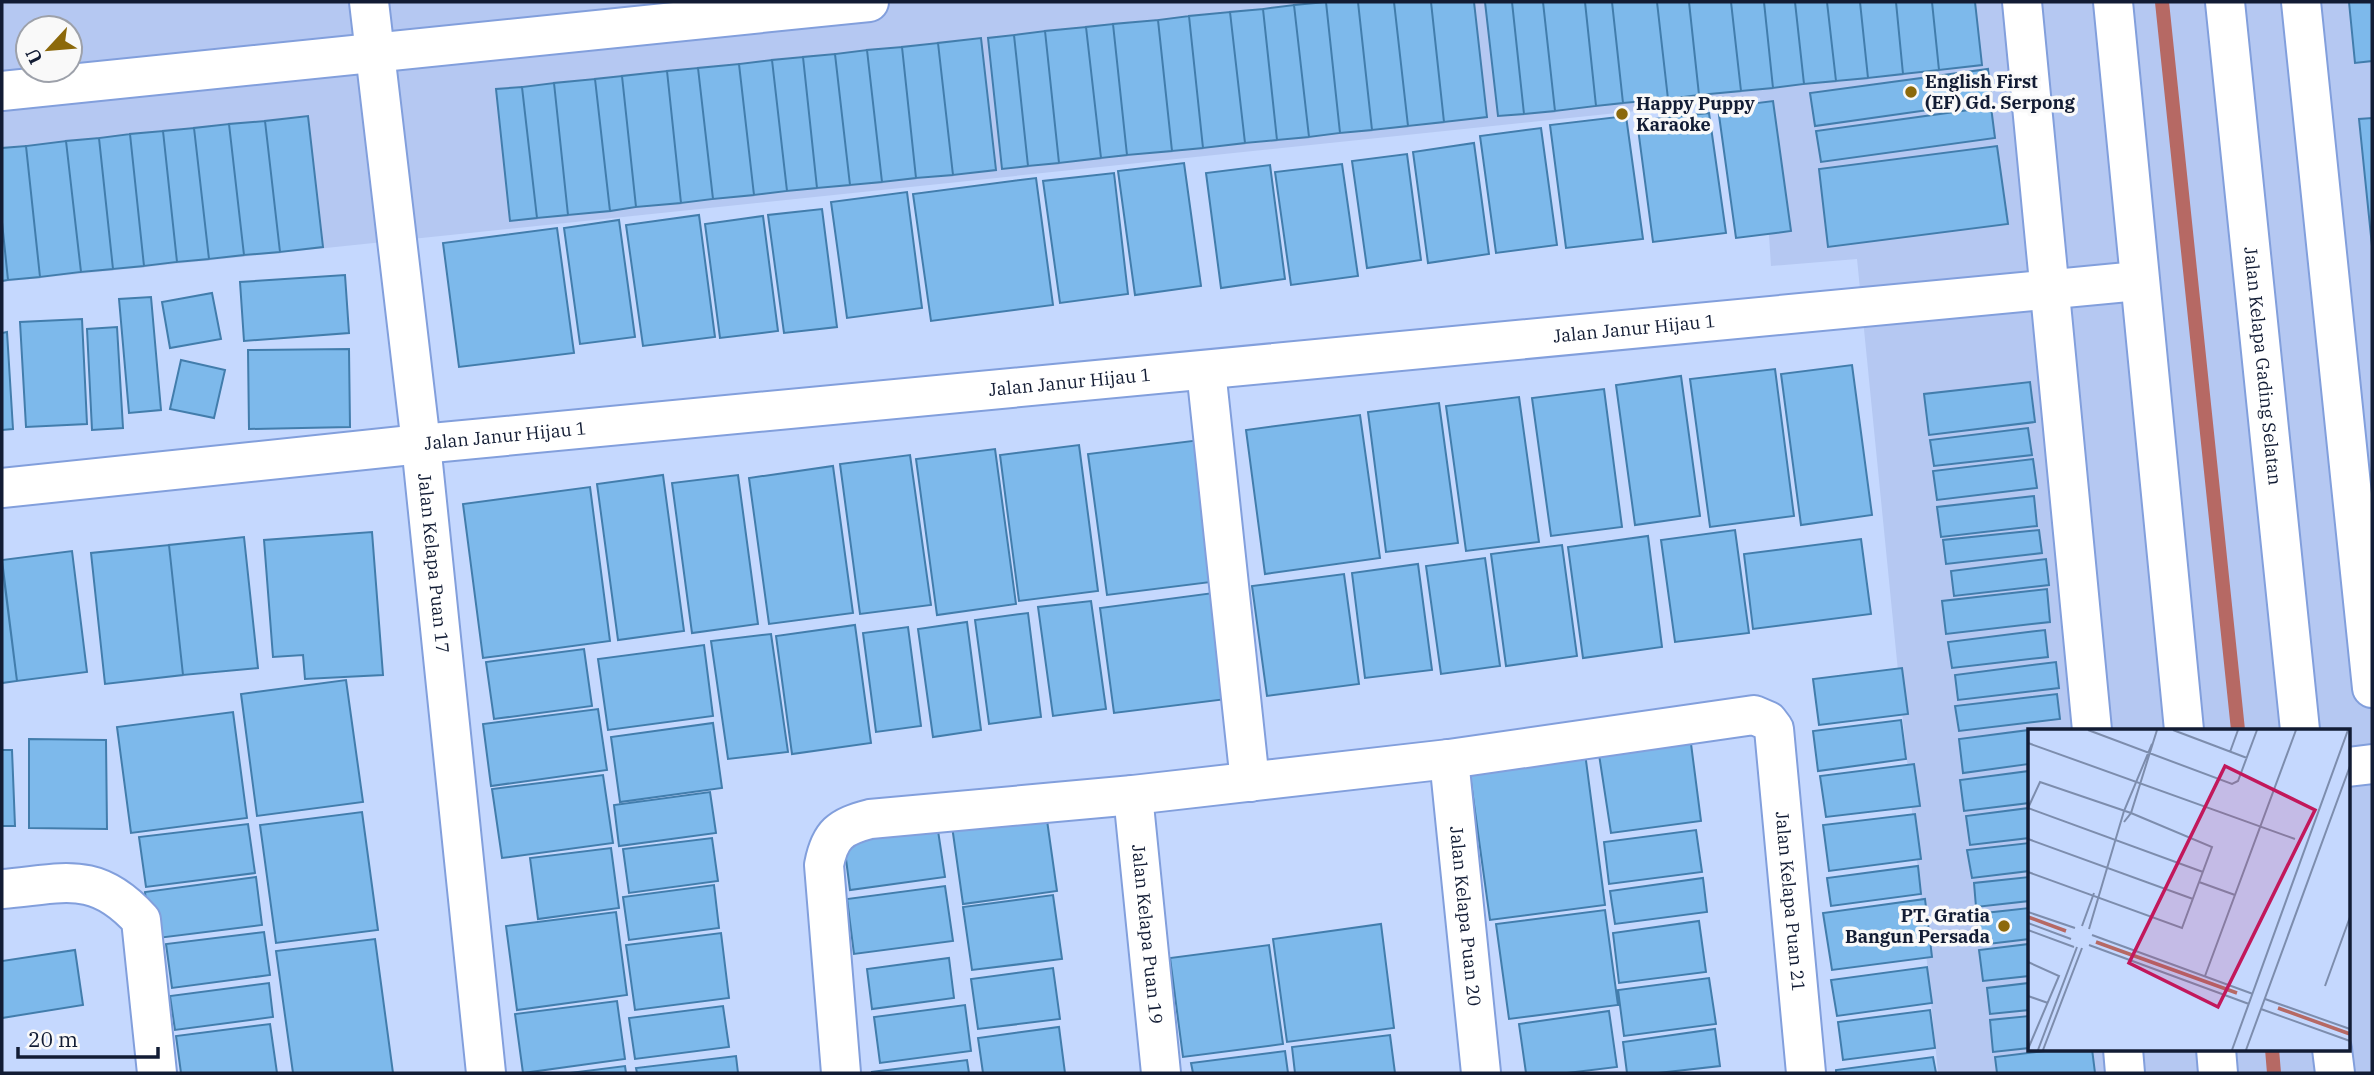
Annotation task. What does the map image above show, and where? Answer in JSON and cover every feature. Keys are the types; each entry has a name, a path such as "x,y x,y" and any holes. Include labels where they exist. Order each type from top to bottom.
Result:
{"street":[{"name":"Jalan Kelapa Puan 17","path":"369,2 421,444 486,1073"},
{"path":"2,91 869,2"},
{"path":"2022,2 2092,729"},
{"path":"2113,2 2138,281 2184,729"},
{"name":"Jalan Kelapa Gading Selatan","path":"2225,2 2300,729"},
{"path":"2301,2 2372,688"},
{"name":"Jalan Janur Hijau 1","path":"2,488 421,444 2138,281"},
{"path":"1206,370 1250,782"},
{"name":"Jalan Kelapa Puan 21","path":"1449,759 1754,715 1768,721 1774,729 1806,1073"},
{"path":"841,1073 824,864 828,844 837,833 851,824 870,819 1133,795 1449,759"},
{"name":"Jalan Kelapa Puan 20","path":"1449,759 1480,1073"},
{"path":"2350,767 2372,764"},
{"name":"Jalan Kelapa Puan 19","path":"1133,795 1161,1073"},
{"path":"2,889 84,882 104,889 124,901 141,920 156,1073"},
{"path":"2123,1050 2125,1073"},
{"path":"2216,1050 2218,1073"},
{"path":"2332,1050 2335,1073"}],"shaded area":[{"path":"2,2 2372,2 2372,1073 1938,1073 1857,259 1771,266 1760,98 2,282"}],"building":[{"path":"1326,2 1358,2 1372,130 1340,133"},
{"path":"1326,2 1340,133 1309,137 1294,5"},
{"path":"1358,2 1394,2 1408,126 1372,130"},
{"path":"1394,2 1431,2 1444,122 1408,126"},
{"path":"1431,2 1474,2 1487,117 1444,122"},
{"path":"1485,2 1512,2 1524,114 1498,116"},
{"path":"1512,2 1543,2 1555,111 1524,114"},
{"path":"1543,2 1585,2 1596,106 1555,111"},
{"path":"1585,2 1612,2 1623,103 1596,106"},
{"path":"1612,2 1657,2 1668,99 1623,103"},
{"path":"1657,2 1689,2 1699,95 1668,99"},
{"path":"1689,2 1731,2 1741,91 1699,95"},
{"path":"1731,2 1764,2 1773,88 1741,91"},
{"path":"1764,2 1795,2 1804,84 1773,88"},
{"path":"1795,2 1827,2 1836,81 1804,84"},
{"path":"1827,2 1860,2 1868,78 1836,81"},
{"path":"1860,2 1896,2 1903,74 1868,78"},
{"path":"1896,2 1932,2 1939,70 1903,74"},
{"path":"1932,2 1975,2 1982,65 1939,70"},
{"path":"2349,2 2372,2 2372,61 2355,63"},
{"path":"1294,5 1309,137 1277,140 1263,9"},
{"path":"1263,9 1277,140 1245,143 1230,12"},
{"path":"1230,12 1245,143 1203,148 1189,16"},
{"path":"1189,16 1203,148 1172,151 1158,20"},
{"path":"1158,20 1172,151 1127,155 1113,24"},
{"path":"1113,24 1127,155 1101,158 1086,27"},
{"path":"1086,27 1101,158 1059,163 1045,31"},
{"path":"1045,31 1059,163 1028,166 1014,35"},
{"path":"1014,35 1028,166 1002,169 988,38"},
{"path":"981,38 996,170 953,175 938,43"},
{"path":"938,43 953,175 916,178 902,47"},
{"path":"902,47 916,178 882,182 867,50"},
{"path":"867,50 882,182 850,185 835,54"},
{"path":"835,54 850,185 817,188 803,57"},
{"path":"803,57 817,188 787,191 772,60"},
{"path":"772,60 787,191 754,195 739,64"},
{"path":"739,64 754,195 713,199 698,68"},
{"path":"698,68 713,199 681,203 667,71"},
{"path":"1988,69 1992,101 1815,126 1810,93"},
{"path":"667,71 681,203 636,207 622,76"},
{"path":"622,76 636,207 610,211 595,79"},
{"path":"595,79 610,211 568,215 554,83"},
{"path":"554,83 568,215 537,218 522,87"},
{"path":"522,87 537,218 510,221 496,89"},
{"path":"1773,101 1791,231 1736,238 1718,108"},
{"path":"1991,107 1995,138 1821,162 1816,131"},
{"path":"1709,113 1726,233 1653,242 1637,121"},
{"path":"308,116 323,247 280,252 265,121"},
{"path":"1626,116 1643,239 1566,248 1550,125"},
{"path":"2372,118 2372,246 2359,119"},
{"path":"265,121 280,252 244,255 229,124"},
{"path":"229,124 244,255 209,259 194,128"},
{"path":"194,128 209,259 177,262 163,131"},
{"path":"1541,128 1557,245 1496,253 1480,136"},
{"path":"163,131 177,262 144,266 130,134"},
{"path":"130,134 144,266 113,269 99,138"},
{"path":"99,138 113,269 81,272 66,141"},
{"path":"66,141 81,272 40,277 26,146"},
{"path":"1474,143 1489,254 1428,263 1413,152"},
{"path":"26,146 40,277 8,280 2,222 2,148"},
{"path":"1997,146 2008,224 1828,247 1819,169"},
{"path":"1407,154 1421,260 1367,268 1352,161"},
{"path":"1184,163 1201,286 1135,295 1118,171"},
{"path":"1342,164 1358,276 1291,285 1275,172"},
{"path":"1270,165 1285,279 1221,288 1206,173"},
{"path":"1114,173 1128,294 1060,303 1043,181"},
{"path":"1036,178 1053,305 931,321 913,194"},
{"path":"907,192 922,308 847,318 831,202"},
{"path":"822,209 837,327 784,333 768,215"},
{"path":"699,215 715,337 643,346 626,225"},
{"path":"763,216 778,331 720,338 705,224"},
{"path":"619,220 635,337 580,344 564,228"},
{"path":"2,222 8,280 2,281"},
{"path":"557,228 574,353 459,367 443,243"},
{"path":"345,275 349,333 244,341 240,282"},
{"path":"212,293 221,339 170,348 162,302"},
{"path":"151,297 161,410 129,413 119,299"},
{"path":"82,319 87,424 26,427 20,322"},
{"path":"117,327 123,428 92,430 87,329"},
{"path":"7,332 13,429 2,430 2,333"},
{"path":"349,349 350,427 249,429 248,350"},
{"path":"181,360 225,370 214,418 170,409"},
{"path":"1852,365 1872,515 1801,525 1781,374"},
{"path":"1775,369 1794,516 1710,527 1690,379"},
{"path":"1681,376 1700,516 1635,525 1616,385"},
{"path":"2030,382 2035,422 1929,435 1924,394"},
{"path":"1604,389 1622,527 1551,536 1532,398"},
{"path":"1519,397 1539,542 1466,551 1446,406"},
{"path":"1439,403 1458,543 1386,552 1368,412"},
{"path":"1360,415 1380,558 1265,574 1246,430"},
{"path":"2028,428 2032,455 1934,466 1930,440"},
{"path":"1200,440 1219,581 1107,595 1088,454"},
{"path":"1079,445 1098,591 1019,601 1000,455"},
{"path":"995,449 1016,604 937,615 916,459"},
{"path":"910,455 931,605 860,614 840,464"},
{"path":"2033,459 2037,488 1937,500 1933,471"},
{"path":"833,466 853,613 769,624 749,478"},
{"path":"663,475 684,631 618,640 597,484"},
{"path":"738,475 758,624 692,633 672,483"},
{"path":"590,487 610,641 483,658 463,504"},
{"path":"2034,496 2037,526 1941,537 1937,507"},
{"path":"1735,530 1749,633 1675,642 1661,540"},
{"path":"2039,530 2042,553 1946,564 1943,540"},
{"path":"372,532 383,675 305,679 303,655 273,657 264,540"},
{"path":"1648,536 1662,647 1583,658 1568,547"},
{"path":"244,537 258,668 183,675 169,545"},
{"path":"1861,539 1871,614 1753,629 1744,554"},
{"path":"169,545 183,675 105,684 91,553"},
{"path":"1562,545 1577,656 1506,666 1491,554"},
{"path":"72,551 87,672 17,681 2,560"},
{"path":"1485,558 1500,666 1441,674 1426,566"},
{"path":"2046,559 2049,585 1954,596 1951,571"},
{"path":"2,563 17,681 2,683"},
{"path":"1418,564 1432,670 1365,678 1352,573"},
{"path":"1344,574 1359,684 1267,696 1252,586"},
{"path":"2047,589 2050,622 1946,634 1942,601"},
{"path":"1213,593 1227,699 1114,713 1100,608"},
{"path":"1091,601 1106,709 1053,716 1038,607"},
{"path":"1028,613 1041,717 989,724 975,620"},
{"path":"967,622 981,730 933,737 918,629"},
{"path":"855,625 871,743 792,754 776,636"},
{"path":"908,627 921,726 876,732 863,633"},
{"path":"2045,630 2048,657 1952,668 1948,642"},
{"path":"771,634 788,752 728,759 711,641"},
{"path":"704,645 713,716 608,730 598,659"},
{"path":"584,649 592,706 494,719 486,662"},
{"path":"2056,662 2059,688 1958,700 1955,675"},
{"path":"1902,668 1908,714 1819,725 1813,679"},
{"path":"346,680 363,802 257,816 241,694"},
{"path":"2057,694 2060,719 1959,731 1955,706"},
{"path":"598,709 607,770 491,786 483,724"},
{"path":"233,712 247,818 131,833 117,727"},
{"path":"1901,720 1906,759 1818,771 1813,731"},
{"path":"713,723 722,788 620,802 611,737"},
{"path":"2028,730 2028,764 1963,773 1959,739"},
{"path":"1690,736 1701,821 1611,833 1598,748"},
{"path":"29,739 106,740 107,829 29,828"},
{"path":"2,750 12,750 15,826 2,826"},
{"path":"1585,753 1605,905 1490,920 1469,768"},
{"path":"1914,764 1920,806 1826,817 1820,776"},
{"path":"2028,771 2028,803 1964,811 1960,780"},
{"path":"603,775 613,843 502,858 492,789"},
{"path":"710,792 716,833 619,846 614,805"},
{"path":"1045,806 1057,891 963,904 951,819"},
{"path":"2028,808 2028,838 1970,845 1966,816"},
{"path":"362,812 378,930 276,943 260,825"},
{"path":"1915,814 1921,859 1829,871 1823,825"},
{"path":"248,824 255,873 146,887 139,837"},
{"path":"937,824 945,877 850,890 843,836"},
{"path":"1696,830 1702,872 1609,884 1604,842"},
{"path":"712,838 718,881 629,893 623,849"},
{"path":"2028,843 2028,871 1972,878 1967,850"},
{"path":"611,848 619,908 538,919 530,858"},
{"path":"1918,866 1921,894 1831,906 1827,878"},
{"path":"256,877 262,925 150,939 145,892"},
{"path":"2028,877 2028,901 1976,907 1974,883"},
{"path":"1703,878 1707,912 1615,924 1610,891"},
{"path":"714,885 719,928 629,940 623,897"},
{"path":"945,886 953,941 854,954 847,899"},
{"path":"1053,895 1062,959 972,970 963,907"},
{"path":"1925,899 1932,957 1832,970 1823,913"},
{"name":"PT. Gratia Bangun Persada","path":"2028,908 2028,939 1980,945 1976,914"},
{"path":"1605,910 1618,1005 1509,1019 1496,924"},
{"path":"616,912 627,995 517,1010 506,926"},
{"path":"1699,921 1706,972 1619,983 1613,933"},
{"path":"1381,924 1394,1028 1287,1042 1273,939"},
{"path":"264,932 270,975 172,988 166,944"},
{"path":"721,933 729,998 635,1010 626,945"},
{"path":"375,939 393,1073 293,1073 276,951"},
{"path":"2028,944 2028,976 1983,981 1979,950"},
{"path":"1269,945 1283,1044 1183,1057 1170,958"},
{"path":"75,950 83,1005 2,1018 2,961"},
{"path":"949,958 954,998 872,1009 867,969"},
{"path":"1927,967 1932,1003 1837,1016 1831,980"},
{"path":"1053,968 1060,1019 978,1029 971,979"},
{"path":"1709,978 1716,1024 1624,1036 1618,990"},
{"path":"269,983 273,1017 175,1030 170,996"},
{"path":"2028,983 2028,1010 1990,1014 1987,988"},
{"path":"617,1001 625,1059 523,1073 515,1014"},
{"path":"965,1005 971,1051 880,1063 874,1017"},
{"path":"723,1006 729,1047 635,1059 629,1018"},
{"path":"1930,1010 1935,1048 1843,1060 1838,1022"},
{"path":"1609,1011 1617,1067 1567,1073 1526,1073 1519,1024"},
{"path":"2028,1016 2028,1048 1993,1052 1990,1020"},
{"path":"270,1024 277,1073 181,1073 176,1036"},
{"path":"1059,1027 1065,1073 983,1073 978,1038"},
{"path":"1715,1029 1720,1066 1658,1073 1627,1073 1623,1042"},
{"path":"1390,1035 1395,1073 1295,1073 1292,1047"},
{"path":"2054,1050 2092,1050 2095,1073 1997,1073 1995,1057"},
{"path":"1285,1051 1288,1073 1193,1073 1191,1063"},
{"path":"736,1056 738,1073 637,1073 636,1068"},
{"path":"1933,1057 1936,1073 1836,1073 1836,1070"},
{"path":"967,1060 969,1073 872,1073 872,1072"},
{"path":"625,1066 626,1073 570,1073"}],"waterway":[{"path":"2162,2 2238,729"},
{"path":"2272,1050 2274,1073"}],"place":[{"name":"English First (EF) Gd. Serpong","path":"1911,92"},
{"name":"Happy Puppy Karaoke","path":"1622,114"},
{"name":"PT. Gratia Bangun Persada","path":"2004,926"}]}
